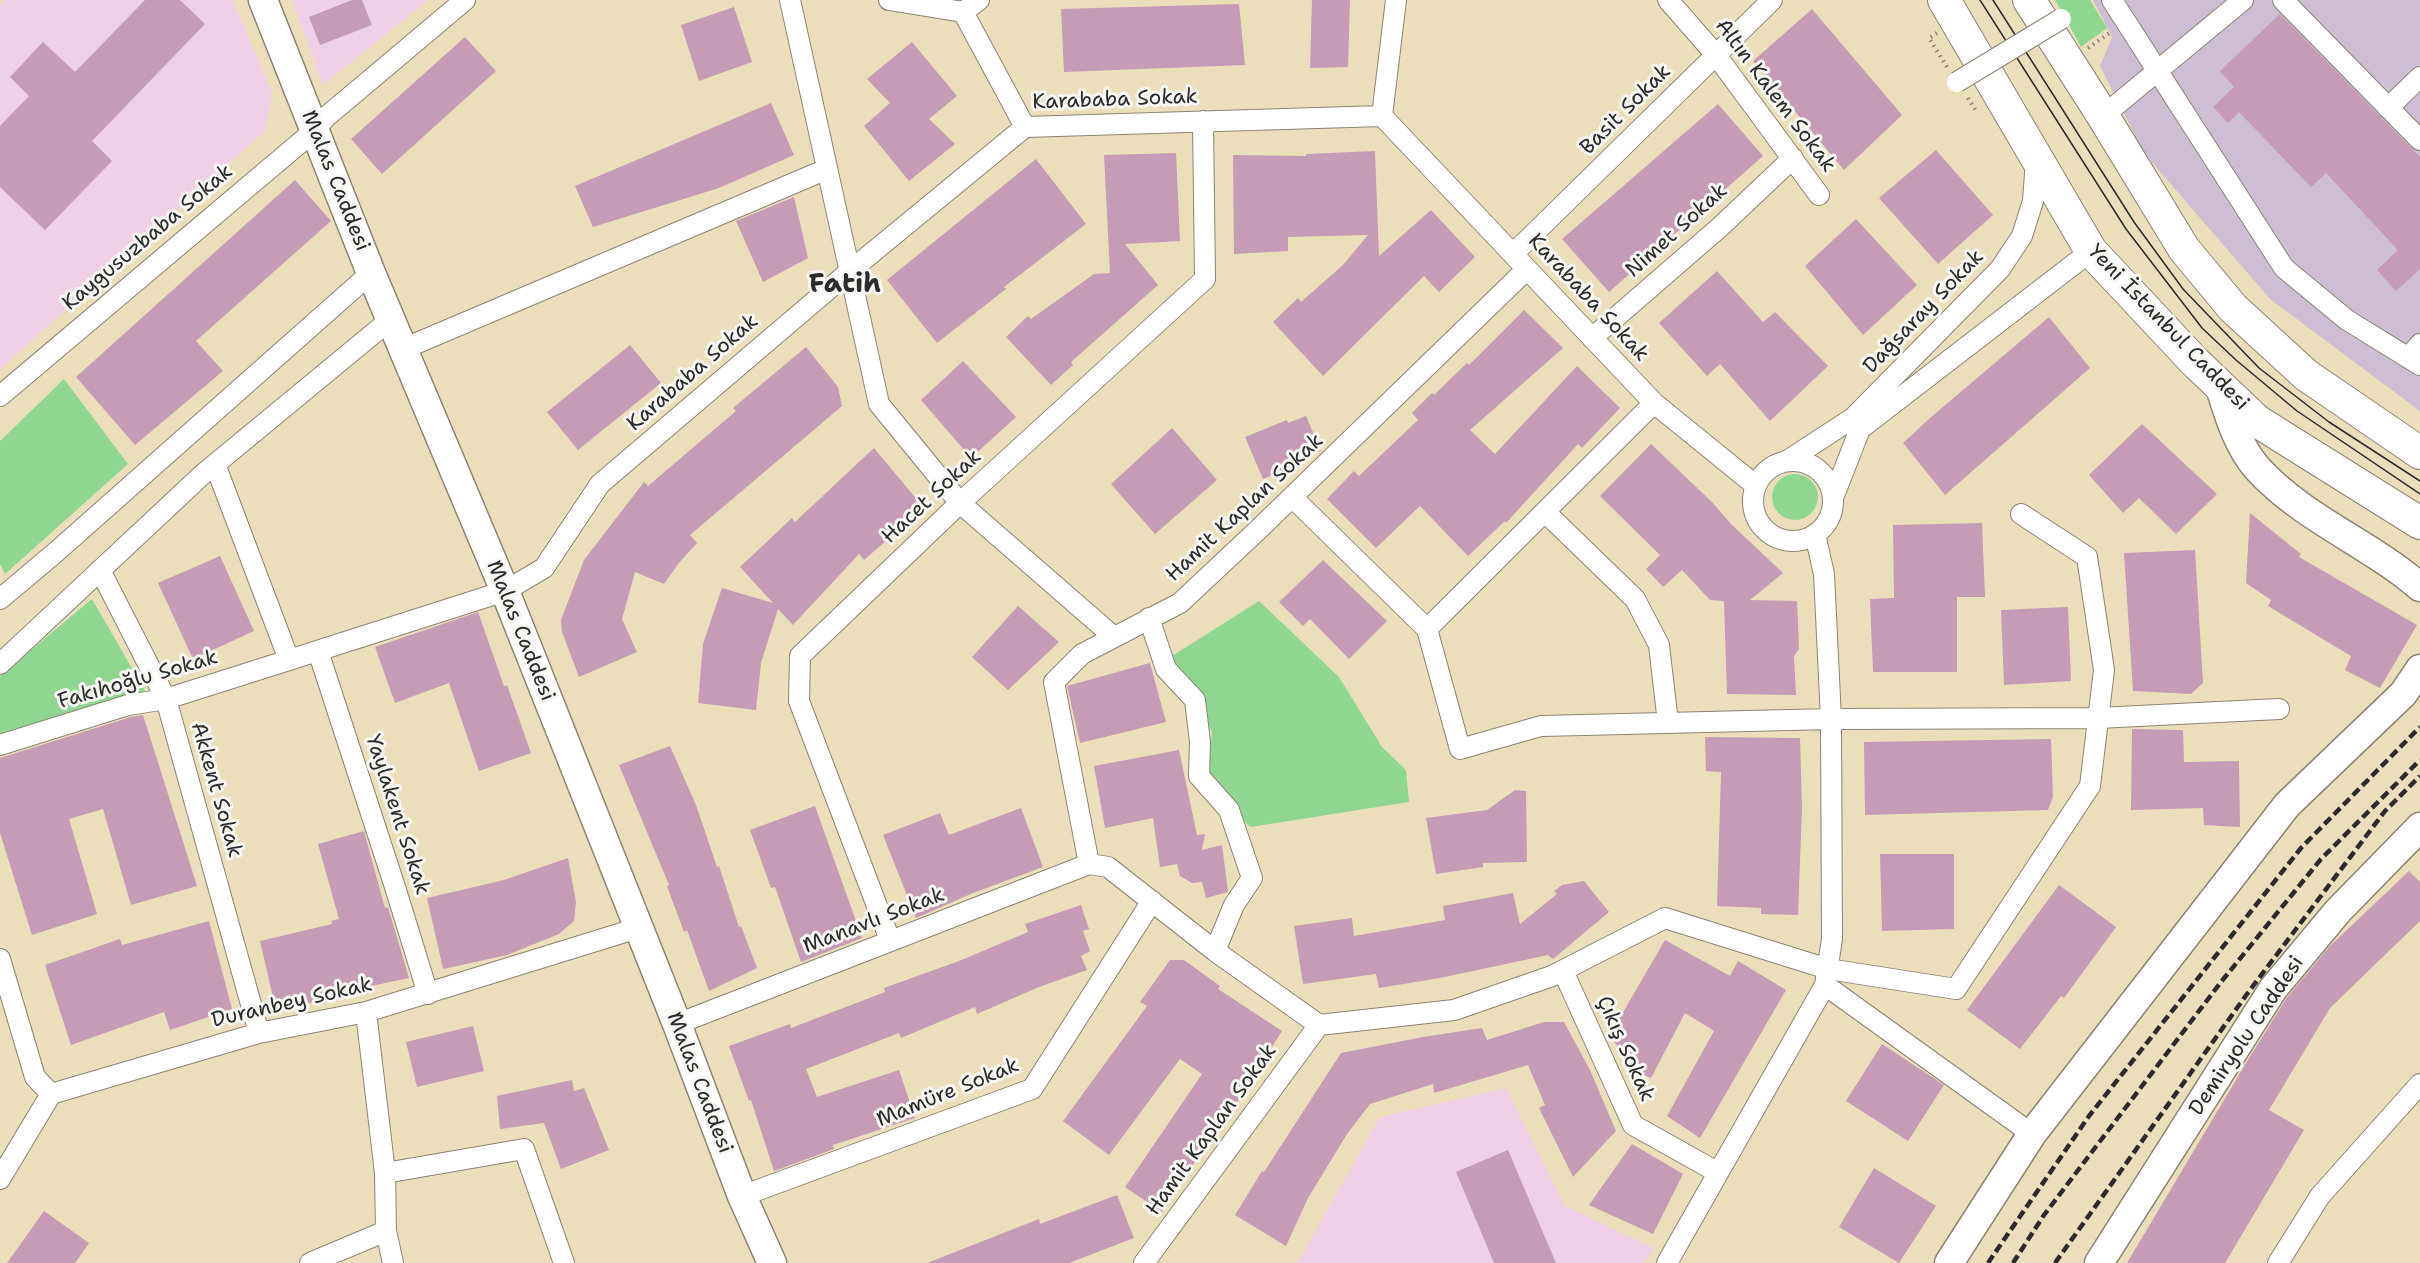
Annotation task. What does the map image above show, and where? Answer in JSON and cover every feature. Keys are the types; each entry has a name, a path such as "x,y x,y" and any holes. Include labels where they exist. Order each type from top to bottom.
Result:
{"main road":[{"name":"Malas Caddesi","path":"264,0 320,124 371,273 505,591 742,1196 772,1263"},
{"name":"Yeni İstanbul Caddesi","path":"1933,0 1965,36"},
{"name":"Yeni İstanbul Caddesi","path":"1944,0 2091,251 2218,384 2257,421 2420,523"},
{"path":"2029,0 2184,249 2233,308 2306,375 2420,453"},
{"path":"2218,384 2232,427 2256,467 2300,505 2395,565 2420,587"},
{"path":"1949,1263 2032,1134 2287,805 2403,694 2420,669"},
{"name":"Demiryolu Caddesi","path":"2099,1263 2273,989 2337,911 2420,827"}],"street":[{"name":"Kaygusuzbaba Sokak","path":"0,396 465,0"},
{"path":"790,0 879,404 960,503 1114,637"},
{"path":"889,0 963,12 979,0"},
{"path":"1382,116 1396,0"},
{"name":"Altın Kalem Sokak","path":"1668,0 1716,55 1820,195"},
{"name":"Basit Sokak","path":"1514,254 1772,0"},
{"path":"2112,0 2284,268 2347,320 2416,356"},
{"path":"2103,116 2243,0"},
{"path":"2283,0 2420,140"},
{"path":"963,12 1025,127"},
{"path":"1957,82 2061,19"},
{"path":"2388,108 2420,77"},
{"name":"Karababa Sokak","path":"318,651 505,591 544,568 600,484 850,271 1025,127 1382,116 1654,403 1755,485"},
{"name":"Hacet Sokak","path":"890,940 799,701 800,656 960,503 1205,279 1203,121"},
{"name":"Dağsaray Sokak","path":"1787,461 1853,418 2000,269 2022,236 2033,201 2036,157"},
{"name":"Nimet Sokak","path":"1593,338 1720,227 1793,158"},
{"path":"403,349 827,169"},
{"name":"Dağsaray Sokak","path":"1833,498 1860,429 2091,251"},
{"name":"Hamit Kaplan Sokak","path":"1089,864 1054,682 1082,654 1179,603 1527,269"},
{"path":"0,599 371,273"},
{"path":"0,664 215,464 391,320"},
{"path":"1427,629 1654,403"},
{"path":"1787,461 1801,462 1814,467 1824,475 1833,498 1832,511 1827,522 1815,534 1795,541 1782,540 1770,534 1760,524 1754,512 1752,498 1755,485 1768,469 1787,461"},
{"path":"215,464 289,660"},
{"path":"1292,497 1427,629 1460,749 1541,726 1831,719 2098,718 2279,709"},
{"path":"1545,512 1635,599 1659,645 1668,723"},
{"path":"1089,864 1108,867 1215,951 1319,1025 1454,1010 1563,971 1665,918 1827,977 1956,989 2090,786 2104,670 2087,557 2021,514"},
{"path":"1667,1263 1827,977 1832,939 1831,719 1824,574 1815,534"},
{"name":"Akkent Sokak","path":"100,570 166,699 259,1033"},
{"path":"1149,618 1166,669 1195,700 1200,742 1199,776 1228,810 1252,878 1234,905 1215,951"},
{"name":"Fakıhoğlu Sokak","path":"0,745 128,705 166,699 318,651"},
{"name":"Yaylakent Sokak","path":"318,651 428,994"},
{"name":"Manavlı Sokak","path":"676,1024 1089,864"},
{"name":"Mamüre Sokak","path":"742,1196 1032,1089 1152,902"},
{"name":"Duranbey Sokak","path":"51,1094 259,1033 366,1012 638,927"},
{"path":"0,959 35,1077 51,1094 0,1179"},
{"name":"Çıkış Sokak","path":"1563,971 1633,1125 1717,1172"},
{"path":"1827,977 2032,1134"},
{"path":"366,1012 385,1173 386,1230 393,1263"},
{"name":"Hamit Kaplan Sokak","path":"1144,1263 1319,1025"},
{"path":"2278,1263 2320,1196 2419,1087"},
{"path":"385,1173 524,1149 564,1263"},
{"path":"310,1263 386,1230"}],"path":[{"path":"2080,53 2127,22"}],"shaded area":[{"path":"5,0 233,0 272,93 265,131 0,369 0,5"},
{"path":"292,0 428,0 323,85"},
{"path":"2093,0 2420,0 2420,411 2270,299 2144,153 2100,66 2112,37"},
{"path":"1506,1088 1564,1205 1653,1248 1644,1263 1297,1263 1380,1117"}],"green space":[{"path":"2055,0 2090,0 2107,28 2081,47"},
{"path":"64,379 128,464 5,574 0,564 0,441"},
{"path":"1795,474 1811,481 1818,497 1811,513 1795,520 1779,513 1772,497 1779,481"},
{"path":"92,599 145,691 0,736 0,676"},
{"path":"1259,601 1339,677 1382,747 1406,770 1409,802 1251,827 1215,800 1209,774 1212,732 1172,656"}],"building":[{"path":"145,0 180,0 205,24 92,141 112,161 45,230 0,187 0,126 29,96 10,77 43,42 75,72"},
{"path":"352,0 362,0 372,25 320,45 309,17"},
{"path":"1312,0 1350,0 1348,67 1310,68"},
{"path":"1239,4 1245,65 1064,72 1061,9"},
{"path":"734,7 752,62 699,81 681,25"},
{"path":"1812,9 1902,115 1844,170 1753,61"},
{"path":"2280,14 2420,157 2420,269 2396,291 2377,270 2398,250 2326,173 2311,187 2239,112 2228,123 2213,107 2234,87 2220,71"},
{"path":"465,37 496,71 382,174 351,139"},
{"path":"912,42 957,96 929,119 955,144 909,181 864,126 890,103 867,79"},
{"path":"771,103 794,155 719,188 593,227 575,186"},
{"path":"1718,104 1763,156 1609,292 1562,239"},
{"path":"1936,150 1993,215 1938,264 1879,198"},
{"path":"1375,151 1379,256 1431,210 1475,257 1439,292 1424,276 1323,376 1273,322 1298,298 1301,302 1343,265 1368,235 1288,237 1288,251 1234,254 1233,155 1306,156 1306,154"},
{"path":"1176,153 1180,241 1125,244 1158,285 1071,362 1073,365 1051,385 1006,337 1028,316 1031,319 1094,274 1110,273 1104,155"},
{"path":"1036,159 1086,224 1004,287 1006,289 937,343 887,280"},
{"path":"295,180 331,221 196,341 223,371 135,445 76,377"},
{"path":"794,197 808,258 763,282 736,221"},
{"path":"1856,219 1917,285 1863,335 1805,266"},
{"path":"1717,271 1763,322 1775,312 1828,366 1770,421 1720,364 1707,376 1659,323"},
{"path":"1524,310 1563,348 1470,430 1495,454 1577,366 1620,408 1582,448 1578,444 1506,523 1505,521 1468,556 1420,506 1376,548 1327,499 1354,471 1359,476 1418,420 1412,413 1467,363 1469,365"},
{"path":"2049,317 2090,368 1945,495 1903,443"},
{"path":"630,345 661,383 578,450 547,412"},
{"path":"806,347 838,387 842,406 690,535 697,543 664,584 635,572 622,619 637,652 579,677 562,632 561,620 584,560 644,482 648,486 736,411 733,408"},
{"path":"963,361 1016,417 971,458 921,400"},
{"path":"1306,416 1321,451 1303,459 1304,462 1263,479 1245,437 1287,420 1288,423"},
{"path":"2142,424 2217,494 2176,534 2139,498 2123,513 2089,475"},
{"path":"1172,428 1217,480 1155,534 1111,484"},
{"path":"1651,444 1783,573 1750,600 1797,601 1799,649 1794,656 1796,695 1727,694 1724,601 1710,600 1682,570 1663,587 1646,569 1660,555 1600,496"},
{"path":"874,448 924,508 864,560 859,554 793,625 778,609 761,663 756,710 698,703 703,644 722,588 773,603 740,567 792,518 795,522"},
{"path":"2250,513 2301,554 2299,557 2417,625 2380,688 2345,670 2351,656 2268,606 2271,600 2246,583"},
{"path":"1982,523 1985,597 1957,597 1957,672 1873,672 1870,599 1894,598 1893,525"},
{"path":"2195,550 2203,683 2191,694 2133,691 2124,553"},
{"path":"220,556 254,631 193,659 158,583"},
{"path":"1323,560 1387,621 1349,659 1310,619 1303,626 1279,602"},
{"path":"1018,606 1059,642 1008,690 972,657"},
{"path":"2068,607 2071,681 2004,685 2001,610"},
{"path":"478,612 531,753 479,771 449,683 395,703 375,647"},
{"path":"1150,663 1166,722 1080,743 1067,686"},
{"path":"143,715 197,886 131,905 103,809 69,819 97,914 32,935 0,833 0,758"},
{"path":"2132,729 2183,730 2184,762 2239,761 2240,827 2204,825 2203,808 2131,810"},
{"path":"1705,737 1800,738 1802,808 1798,915 1761,914 1761,908 1717,906 1721,772 1706,771"},
{"path":"2051,739 2053,797 2048,810 1865,815 1864,742"},
{"path":"670,746 696,805 739,927 741,926 757,968 709,991 687,930 684,932 667,886 669,885 619,765"},
{"path":"1179,750 1197,835 1205,834 1202,850 1222,845 1228,892 1206,898 1202,882 1192,883 1180,876 1177,864 1160,867 1153,818 1105,828 1094,766"},
{"path":"1515,790 1526,791 1527,862 1483,863 1483,867 1436,874 1426,818 1487,810"},
{"path":"815,806 862,938 801,962 775,887 771,888 750,830"},
{"path":"1021,808 1043,867 973,893 916,918 883,835 940,813 949,835"},
{"path":"364,831 385,908 388,907 409,978 333,994 333,998 276,1010 260,941 332,924 331,921 339,919 318,844"},
{"path":"1880,854 1954,854 1954,929 1882,931"},
{"path":"568,858 576,902 574,921 559,934 507,955 443,969 427,898 504,880"},
{"path":"2409,871 2420,882 2420,921 2330,1008 2269,1110 2304,1130 2225,1263 2127,1263 2286,999 2330,946"},
{"path":"1584,881 1609,912 1553,959 1548,955 1440,978 1379,988 1376,974 1303,984 1294,926 1352,918 1354,936 1445,920 1443,906 1513,893 1520,924 1557,894 1554,891 1562,885"},
{"path":"2059,885 2116,927 2064,998 2061,996 2020,1049 1967,1010"},
{"path":"1081,905 1089,929 1083,931 1090,951 1081,956 1087,970 1039,987 977,1014 975,1007 901,1038 899,1033 806,1069 817,1097 899,1070 915,1118 833,1145 834,1149 774,1171 751,1100 749,1101 729,1046 790,1024 791,1028 885,992 884,988 959,961 1028,932 1025,924"},
{"path":"209,921 232,1009 170,1030 164,1012 71,1045 45,965 120,939 122,945"},
{"path":"1665,940 1730,976 1738,961 1786,990 1700,1138 1667,1116 1714,1031 1685,1013 1651,1078 1626,1067 1611,1033"},
{"path":"1170,960 1184,960 1220,986 1218,989 1282,1031 1211,1144 1208,1142 1162,1212 1125,1187 1202,1074 1180,1059 1109,1155 1063,1121 1147,1006 1140,1002"},
{"path":"1544,1022 1564,1022 1590,1070 1616,1131 1573,1177 1539,1108 1545,1105 1528,1065 1434,1093 1433,1084 1370,1104 1347,1134 1308,1198 1286,1246 1235,1215 1341,1053 1482,1028 1487,1040"},
{"path":"473,1026 484,1071 417,1087 406,1042"},
{"path":"1882,1044 1944,1085 1908,1141 1846,1101"},
{"path":"572,1080 574,1091 584,1088 609,1150 561,1169 544,1123 500,1129 497,1096"},
{"path":"1632,1144 1683,1174 1653,1234 1589,1205"},
{"path":"1508,1150 1556,1263 1494,1263 1456,1172"},
{"path":"1874,1168 1936,1206 1899,1263 1839,1227"},
{"path":"1117,1195 1134,1238 1069,1263 927,1263 1039,1219 1040,1224"},
{"path":"44,1211 89,1243 75,1263 7,1263"}],"tram line":[{"path":"1980,0 2126,229 2202,328 2297,411 2420,494"},
{"path":"1993,0 2134,222 2183,289 2259,368 2329,422 2420,481"}],"railway":[{"path":"1988,1263 2089,1116 2301,848 2420,727"},
{"path":"2013,1263 2044,1215 2221,982 2321,859 2420,760"},
{"path":"2055,1263 2247,994 2385,811 2420,776"}],"district":[{"name":"Fatih","path":"845,285"}]}
